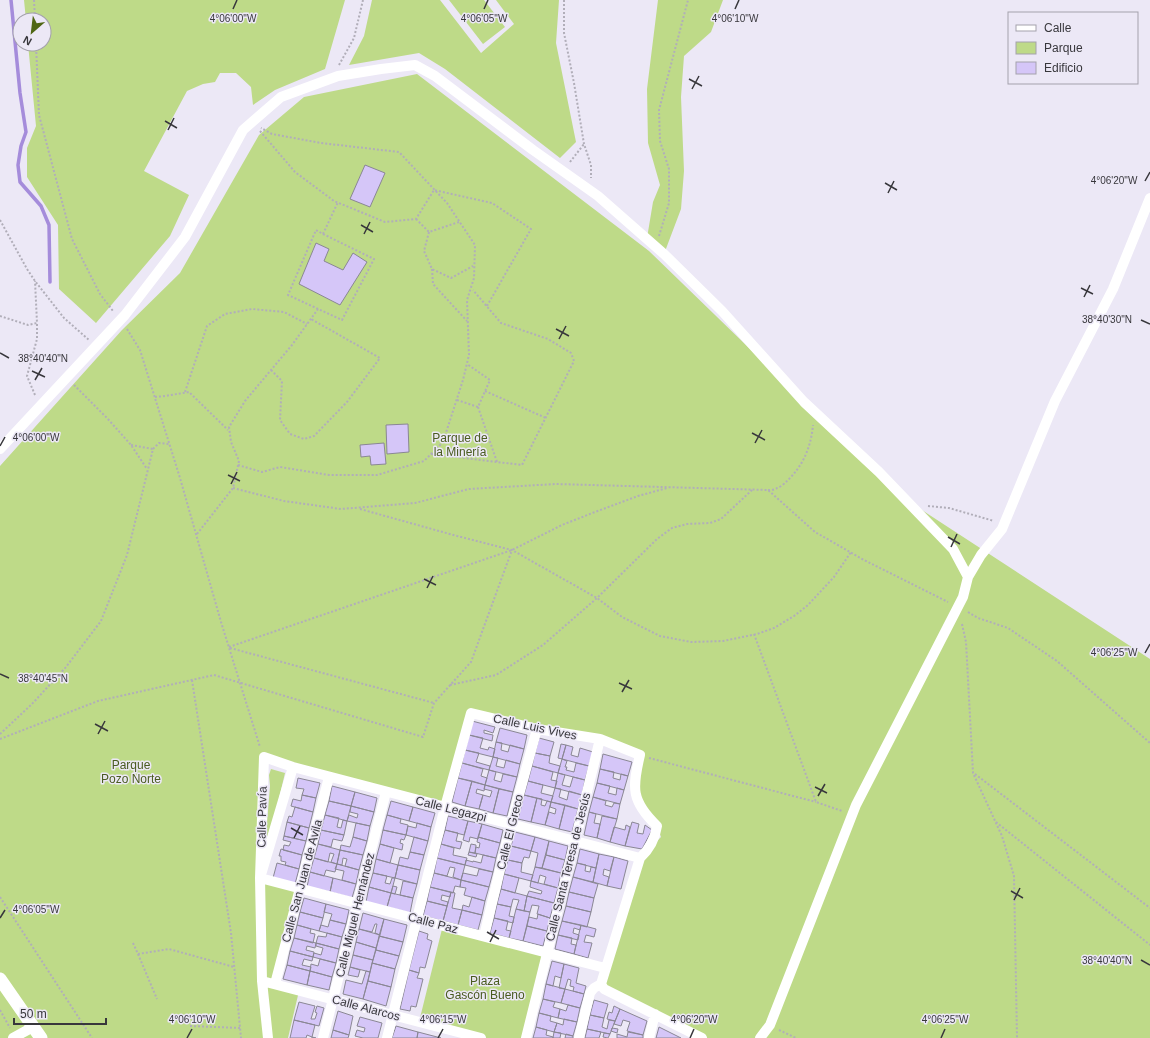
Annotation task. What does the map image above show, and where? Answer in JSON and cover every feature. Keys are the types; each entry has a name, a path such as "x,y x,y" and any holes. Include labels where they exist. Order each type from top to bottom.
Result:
{"street":[{"path":"0,449 120,319 184,237 243,130 281,97 345,75 415,65 435,76 533,150 591,191 656,246 722,311 804,402 879,472 953,549 968,577"},
{"path":"760,1038 770,1025 860,798 963,597 968,577 981,555 1002,529 1055,402 1113,289 1150,198"},
{"name":"Calle Luis Vives","path":"445,807 471,713 536,729 600,739"},
{"name":"Calle El Greco","path":"484,936 536,729"},
{"path":"600,739 640,755 635,778 635,792 640,806 657,826 655,838 640,858 606,968 603,986"},
{"name":"Calle Santa Teresa de Jesús","path":"526,1038 600,739"},
{"name":"Calle Legazpi","path":"264,757 329,777 640,858"},
{"name":"Calle Pavía","path":"262,981 260,878 264,757"},
{"name":"Calle Pavía","path":"260,878 293,767"},
{"name":"Calle San Juan de Avila","path":"274,984 329,777"},
{"name":"Calle Miguel Hernández","path":"323,1038 386,792"},
{"path":"387,1038 445,807"},
{"name":"Calle Paz","path":"260,878 606,968"},
{"path":"0,979 41,1038"},
{"path":"262,981 268,1038"},
{"name":"Calle Alarcos","path":"262,981 392,1015 451,1034 481,1038"},
{"path":"579,1038 590,993 594,988 603,986 702,1038"},
{"path":"649,1038 655,1014"},
{"path":"14,1037 33,1026"}],"path":[{"path":"34,0 35,12"},
{"path":"330,79 354,38 363,0"},
{"path":"564,0 564,33 584,144 591,164 591,191"},
{"path":"656,246 670,203 669,168 660,141 659,110 688,0"},
{"path":"36,52 39,115 72,239 100,294 120,319 140,350 229,647 264,757"},
{"path":"238,465 262,472 280,467 329,475 377,475 424,461 443,442 467,364 469,355 467,300 474,278 475,245 447,203 399,152 342,146 272,134 252,122"},
{"path":"252,122 295,172 334,200 385,222 416,219"},
{"path":"563,171 584,144"},
{"path":"416,219 434,190"},
{"path":"434,190 492,203 531,229 487,306"},
{"path":"323,234 338,202"},
{"path":"416,219 429,232"},
{"path":"0,220 27,269 35,280 64,318 96,346"},
{"path":"429,232 459,222"},
{"path":"316,230 323,234 374,259 342,320 288,295 316,230"},
{"path":"429,232 424,252 432,269 433,284 467,321"},
{"path":"432,269 451,278 474,266"},
{"path":"35,280 37,339 27,376 40,405"},
{"path":"431,454 522,465 574,361 571,353 548,339 501,323 473,290"},
{"path":"196,535 233,488 239,461 230,442 229,427 245,401 292,345 318,309"},
{"path":"185,392 207,326 225,314 252,310 284,312 307,324"},
{"path":"0,316 28,325 37,323"},
{"path":"271,370 282,381 280,420 290,434 304,439 314,436 347,402 380,358 311,319"},
{"path":"467,364 490,380 478,407 497,462"},
{"path":"66,378 107,418 131,445 147,469"},
{"path":"485,391 546,418"},
{"path":"155,397 189,392 229,430"},
{"path":"456,400 478,407"},
{"path":"233,488 284,501 341,509 415,503 469,489 556,484 768,490 778,488 786,482 795,474 803,462 812,435 813,410"},
{"path":"0,734 32,704 66,667 101,621 127,555 153,449 159,443 169,444"},
{"path":"131,445 153,449"},
{"path":"229,647 512,550 562,525 638,496 671,487"},
{"path":"450,685 496,675 543,645 597,598 657,539 672,528 687,524 710,523 721,519 753,490"},
{"path":"768,490 815,532 978,618 1008,628 1057,661 1150,743"},
{"path":"915,509 930,506 949,508 993,521 1005,522"},
{"path":"357,508 512,550 597,598 622,617 660,636 691,642 723,641 774,628 794,616 808,605 834,577 851,552"},
{"path":"0,739 98,701 214,675 423,737 434,703 471,662 512,550"},
{"path":"958,607 966,642 973,773 1002,836 1014,876 1017,1038"},
{"path":"754,634 816,802"},
{"path":"229,647 434,703"},
{"path":"192,680 231,933 241,1038"},
{"path":"640,755 816,802 853,814"},
{"path":"973,773 1150,908"},
{"path":"996,822 1150,945"},
{"path":"0,898 92,1038"},
{"path":"133,943 157,1000"},
{"path":"138,954 169,949 234,967"},
{"path":"0,1010 14,1037"},
{"path":"770,1025 796,1038"},
{"path":"190,1026 240,1028"}],"green space":[{"path":"24,0 345,0 325,69 275,90 253,105 251,87 236,73 220,73 215,82 203,84 187,91 144,171 189,195 170,236 96,323 59,289 58,225 27,177 27,148 36,126 29,52 52,52 52,12 25,12"},
{"path":"372,0 440,0 481,53 514,24 496,0 559,0 556,43 576,142 560,158 445,69 419,53 349,65 364,36"},
{"path":"449,0 484,0 505,27 483,44"},
{"path":"658,0 723,0 711,32 684,56 681,97 684,171 681,209 664,254 647,238 653,202 660,185 648,143 647,89"},
{"name":"Parque de la Minería","path":"417,74 649,251 905,499 1150,659 1150,1038 702,1038 604,989 646,852 661,837 657,826 640,806 640,755 600,739 471,713 445,807 264,757 260,878 299,888 275,984 299,991 288,1038 0,1038 0,466 122,330 180,273 259,135 304,97"},
{"path":"271,769 285,773 267,849 265,848 270,786 269,775"},
{"name":"Plaza Gascón Bueno","path":"443,925 547,952 526,1038 481,1038 419,1022"}],"building":[{"path":"365,165 385,173 370,207 350,199"},
{"path":"316,243 329,249 324,261 343,270 353,253 367,262 340,305 299,284"},
{"path":"408,424 409,452 387,454 386,425"},
{"path":"384,443 386,464 371,465 370,456 361,457 360,445"},
{"path":"472,721 495,727 493,733 484,730 484,733 493,735 492,741 469,735"},
{"path":"500,728 527,735 524,749 496,742"},
{"path":"469,735 483,738 480,748 488,750 489,747 495,749 493,757 465,750"},
{"path":"539,738 554,742 550,756 535,753"},
{"path":"496,742 502,743 501,750 508,752 510,745 524,749 520,764 493,757"},
{"path":"561,744 566,745 562,759 558,758"},
{"path":"566,745 573,747 571,755 578,757 580,748 593,752 589,766 562,759"},
{"path":"465,750 479,753 476,762 490,766 489,770 462,763"},
{"path":"535,753 550,756 549,763 560,766 558,773 532,766"},
{"path":"603,754 632,762 628,776 600,769"},
{"path":"493,757 498,758 496,766 504,768 506,760 520,764 517,777 489,770"},
{"path":"562,759 567,761 565,767 567,767 566,770 574,772 576,763 589,766 585,780 558,773"},
{"path":"462,763 483,769 481,776 487,778 485,785 458,778"},
{"path":"532,766 553,772 551,780 557,781 555,788 528,781"},
{"path":"600,769 614,772 613,778 620,780 621,774 628,776 624,790 597,783"},
{"path":"489,770 496,772 494,780 501,782 503,774 517,777 513,792 485,785"},
{"path":"558,773 565,775 562,785 570,787 573,777 585,780 582,795 555,788"},
{"path":"298,778 320,783 316,798 302,795 304,789 296,788"},
{"path":"458,778 472,781 465,806 452,802"},
{"path":"472,781 485,785 484,791 477,789 476,793 483,795 479,809 465,806"},
{"path":"528,781 543,785 541,793 553,796 551,802 524,795"},
{"path":"597,783 610,786 608,793 616,795 617,788 624,790 620,804 593,797"},
{"path":"485,785 499,789 493,813 479,809 483,795 490,797 492,791 484,789"},
{"path":"332,786 355,792 351,806 329,801"},
{"path":"555,788 561,789 559,797 567,800 569,791 582,795 578,809 551,802"},
{"path":"499,789 513,792 507,816 493,813"},
{"path":"355,792 377,798 374,812 351,806"},
{"path":"302,795 316,798 313,812 291,806 293,799 301,801"},
{"path":"524,795 537,798 531,822 518,819"},
{"path":"593,797 606,801 605,805 612,807 614,803 620,804 617,819 589,812"},
{"path":"537,798 542,799 541,805 545,806 547,801 551,802 545,825 531,822"},
{"path":"329,801 351,806 347,821 325,815"},
{"path":"391,801 413,807 409,821 387,815"},
{"path":"551,802 565,805 559,829 545,825 549,812 555,814 556,809 550,807"},
{"path":"565,805 578,809 572,832 559,829"},
{"path":"351,806 374,812 370,826 347,821 349,815 357,818 358,814 350,812"},
{"path":"295,807 313,812 309,828 287,822 289,816 292,817"},
{"path":"413,807 435,813 431,827 409,821"},
{"path":"589,812 596,814 594,823 600,824 597,838 584,835"},
{"path":"325,815 339,818 337,827 341,828 343,820 347,821 344,835 321,830"},
{"path":"387,815 401,819 400,823 408,825 406,835 383,830"},
{"path":"448,816 468,821 464,835 445,830"},
{"path":"602,816 617,819 610,842 597,838"},
{"path":"468,821 482,824 478,839 470,837 469,842 463,840"},
{"path":"287,822 309,828 306,841 284,836"},
{"path":"632,822 639,824 637,833 643,834 645,825 652,830 642,849 625,846"},
{"path":"356,823 370,826 367,841 353,837"},
{"path":"417,823 431,827 428,841 406,835 408,826 416,828"},
{"path":"482,824 503,830 500,843 478,837"},
{"path":"626,825 630,827 625,846 610,842 614,827 625,830"},
{"path":"321,830 344,835 342,841 333,839 331,847 318,844"},
{"path":"383,830 406,835 404,840 401,839 400,843 403,844 402,850 380,844"},
{"path":"445,830 458,833 456,841 462,842 460,849 441,844"},
{"path":"515,832 535,837 531,851 511,846"},
{"path":"284,836 306,841 302,855 283,850 284,845 289,846 291,842 283,840"},
{"path":"353,837 367,841 363,855 340,850 341,845 350,847"},
{"path":"414,837 428,841 424,855 410,852"},
{"path":"478,837 500,843 496,858 475,853 476,847 479,848 480,843 477,842"},
{"path":"535,837 549,841 542,868 535,867 538,853 531,851"},
{"path":"549,841 568,846 565,860 546,855"},
{"path":"318,844 340,850 337,864 331,862 334,854 330,853 328,862 314,858"},
{"path":"380,844 394,848 390,863 376,859"},
{"path":"441,844 454,848 453,855 467,858 465,865 437,858"},
{"path":"471,844 476,845 475,853 469,852"},
{"path":"511,846 531,851 529,858 524,857 522,863 508,860"},
{"path":"281,849 302,855 299,869 285,865 286,862 281,861 281,856 279,856"},
{"path":"580,849 599,854 596,868 577,863"},
{"path":"340,850 363,855 359,870 345,866 347,859 343,858 342,865 337,864"},
{"path":"410,852 424,855 420,870 398,865 400,857 408,859"},
{"path":"469,852 477,854 476,857 468,855"},
{"path":"599,854 614,857 610,871 604,869 603,875 609,877 607,886 593,882"},
{"path":"483,855 496,858 493,872 465,865 466,860 481,863"},
{"path":"546,855 565,860 561,873 542,868"},
{"path":"614,857 628,861 621,889 607,886"},
{"path":"314,858 337,864 335,872 326,870 324,876 310,872"},
{"path":"437,858 465,865 461,880 453,877 455,868 450,867 447,876 434,873"},
{"path":"376,859 398,865 395,878 373,873"},
{"path":"508,860 522,863 521,872 533,875 531,881 504,874"},
{"path":"277,863 299,869 295,884 273,878"},
{"path":"577,863 586,865 585,871 590,872 591,867 596,868 593,882 573,877"},
{"path":"337,864 359,870 356,884 342,880 344,871 335,869"},
{"path":"398,865 420,870 417,884 395,878"},
{"path":"535,867 561,873 558,888 544,884 546,877 540,875 538,883 531,881"},
{"path":"479,869 493,872 489,887 461,880 463,873 477,876"},
{"path":"310,872 333,878 330,892 307,887"},
{"path":"373,873 387,876 385,883 390,884 392,878 395,878 391,893 369,887"},
{"path":"434,873 461,880 460,887 455,886 453,893 430,887"},
{"path":"504,874 519,878 515,893 501,889"},
{"path":"573,877 598,884 594,898 569,892"},
{"path":"333,878 356,884 352,898 330,892"},
{"path":"461,880 489,887 485,901 464,895 466,888 460,887"},
{"path":"403,881 417,884 413,898 400,895"},
{"path":"531,881 558,888 554,903 527,896 529,891 541,894 542,891 530,887"},
{"path":"393,886 397,887 395,894 391,893"},
{"path":"369,887 391,893 387,907 366,902"},
{"path":"430,887 451,892 450,897 442,895 441,900 448,902 447,906 427,901"},
{"path":"501,889 527,896 524,911 516,909 519,900 513,899 511,907 497,904"},
{"path":"451,892 455,893 452,908 462,910 458,925 443,921"},
{"path":"569,892 594,898 591,912 566,906"},
{"path":"391,893 413,898 410,913 387,907"},
{"path":"527,896 554,903 550,918 537,914 539,906 532,905 530,912 524,911"},
{"path":"472,897 485,901 482,915 462,910 463,905 469,907"},
{"path":"304,898 326,904 323,918 300,912"},
{"path":"427,901 447,906 443,921 423,916"},
{"path":"326,904 349,910 346,924 330,920 332,914 324,912"},
{"path":"497,904 511,907 509,916 514,917 513,923 494,918"},
{"path":"566,906 591,912 587,927 562,921"},
{"path":"516,909 530,912 523,941 509,938"},
{"path":"462,910 482,915 478,930 458,925"},
{"path":"300,912 323,918 319,931 297,925"},
{"path":"363,913 384,919 380,935 375,933 377,924 375,924 372,932 359,929"},
{"path":"538,914 550,918 547,931 527,926 529,917 537,919"},
{"path":"494,918 508,921 506,930 511,931 509,938 490,933"},
{"path":"384,919 407,925 403,942 379,936"},
{"path":"330,920 346,924 342,937 319,931 321,925 328,927"},
{"path":"562,921 581,925 580,930 574,928 573,933 579,935 578,940 558,935"},
{"path":"297,925 311,929 310,933 315,934 313,943 294,938"},
{"path":"581,925 596,929 594,937 586,935 584,942 592,943 588,958 574,954"},
{"path":"527,926 547,931 543,946 523,941"},
{"path":"359,929 380,935 376,948 356,942"},
{"path":"419,931 428,934 427,939 432,941 425,968 420,967 419,973 409,970"},
{"path":"327,933 342,937 339,949 316,943 318,936 326,937"},
{"path":"558,935 572,938 571,944 576,945 574,954 555,949"},
{"path":"379,936 403,942 399,956 376,950"},
{"path":"294,938 316,943 315,948 307,946 306,950 314,952 313,957 290,951"},
{"path":"356,942 376,948 373,960 353,955"},
{"path":"316,943 339,949 336,963 313,957 314,953 321,955 323,948 316,946"},
{"path":"376,950 399,956 395,969 372,963"},
{"path":"290,951 313,957 312,961 304,959 302,965 311,967 310,971 287,965"},
{"path":"353,955 373,960 370,972 350,967"},
{"path":"320,959 336,963 332,977 310,971 311,964 318,966"},
{"path":"552,961 564,964 561,978 555,976 553,986 546,984"},
{"path":"372,963 395,969 391,987 368,981"},
{"path":"564,964 579,968 576,983 586,986 584,994 573,991 574,987 570,986 571,980 568,979 565,989 559,988"},
{"path":"287,965 310,971 307,985 283,979"},
{"path":"350,967 360,970 358,977 348,975"},
{"path":"409,970 419,973 417,978 423,979 416,1007 411,1006 410,1011 400,1009"},
{"path":"310,971 332,977 329,990 307,985"},
{"path":"366,971 370,972 363,999 343,994 346,980 362,984"},
{"path":"368,981 391,987 386,1006 363,999"},
{"path":"546,984 565,989 561,1003 543,999"},
{"path":"565,989 584,994 580,1008 561,1003"},
{"path":"543,999 555,1002 553,1007 560,1009 558,1018 539,1013"},
{"path":"594,1000 608,1004 604,1018 590,1015"},
{"path":"299,1002 315,1006 311,1019 315,1019 317,1006 324,1008 319,1026 294,1020"},
{"path":"568,1005 580,1008 577,1022 558,1018 560,1009 566,1011"},
{"path":"614,1006 620,1009 615,1021 607,1019 609,1012 612,1013"},
{"path":"620,1009 647,1021 643,1035 627,1031 630,1022 623,1020 621,1026 614,1024"},
{"path":"338,1011 353,1016 349,1035 333,1030"},
{"path":"539,1013 551,1016 550,1021 557,1023 554,1032 536,1027"},
{"path":"590,1015 604,1018 602,1027 607,1029 609,1020 615,1021 610,1034 587,1029"},
{"path":"360,1017 382,1023 378,1038 363,1038 355,1036 357,1030 364,1032 365,1028 357,1026"},
{"path":"564,1019 577,1022 573,1036 554,1032 557,1023 563,1025"},
{"path":"294,1020 315,1025 312,1037 307,1035 306,1038 290,1038"},
{"path":"396,1026 418,1032 417,1038 392,1038"},
{"path":"536,1027 547,1030 546,1035 553,1038 533,1038"},
{"path":"659,1027 681,1038 656,1038"},
{"path":"612,1028 618,1029 617,1033 611,1031"},
{"path":"587,1029 601,1032 599,1038 585,1038"},
{"path":"333,1030 349,1035 348,1038 331,1038"},
{"path":"418,1032 441,1038 417,1038"},
{"path":"554,1032 561,1033 560,1038 553,1038"},
{"path":"628,1032 643,1035 643,1038 617,1038 617,1034 627,1037"},
{"path":"604,1033 610,1034 608,1038 603,1037"},
{"path":"566,1034 573,1036 573,1038 565,1038"}],"waterway":[{"path":"11,0 20,93 26,132 21,146 18,165 20,182 41,206 49,225 50,282"}],"park label":[{"name":"Parque Pozo Norte","path":"131,772"}]}
